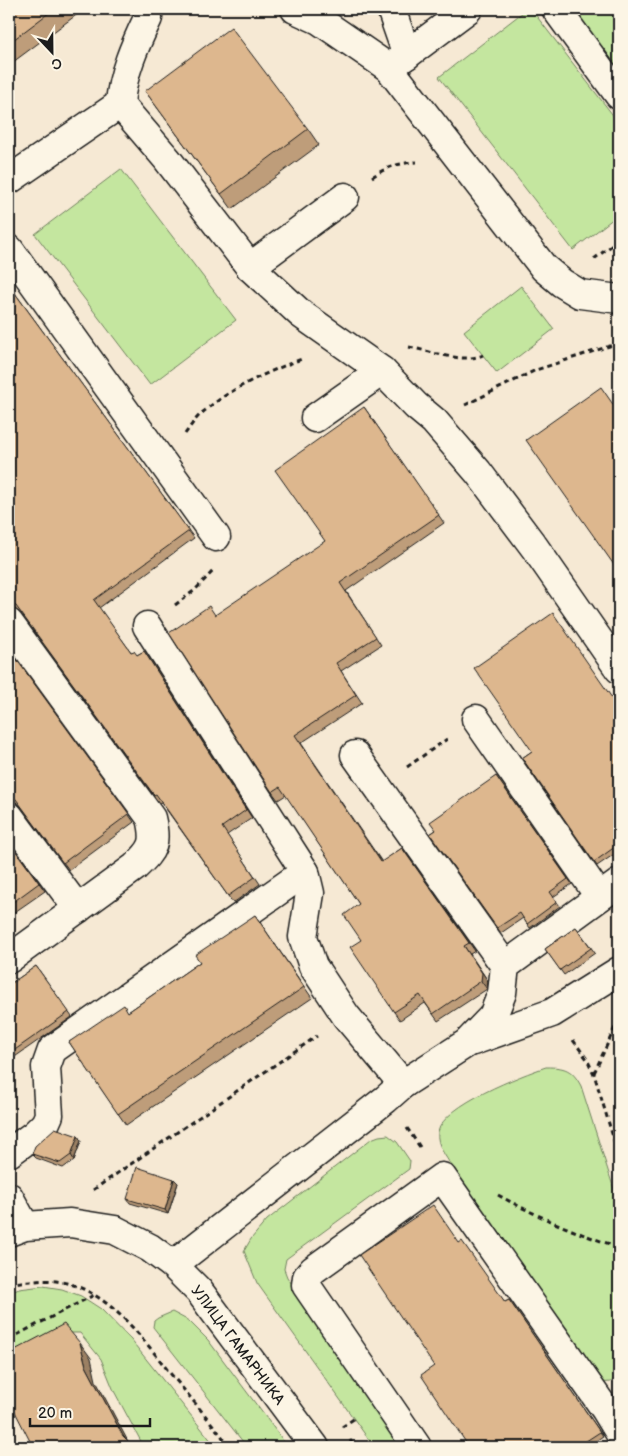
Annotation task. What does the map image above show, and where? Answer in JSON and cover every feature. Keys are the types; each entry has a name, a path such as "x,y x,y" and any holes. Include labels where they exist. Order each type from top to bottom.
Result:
{"street":[{"path":"295,9 398,61"},
{"path":"391,9 398,61 449,146 544,268 562,283 580,294 619,299"},
{"path":"398,61 468,9"},
{"path":"556,9 619,95"},
{"path":"152,12 136,44 121,90 120,104 167,159 250,267 301,314 382,371 416,406 434,421 478,472 535,548 619,669"},
{"path":"9,180 120,104"},
{"path":"250,267 345,196"},
{"path":"9,249 216,537"},
{"path":"315,418 382,371"},
{"path":"9,623 151,818 154,831 154,844 147,855 135,867 9,959"},
{"path":"146,626 305,872 310,892 303,937 314,966 346,1016 403,1084"},
{"path":"476,719 609,889 505,966"},
{"path":"354,755 505,966 502,993 493,1016 467,1043"},
{"path":"9,816 78,909"},
{"path":"9,1153 35,1134 45,1124 49,1115 50,1103 46,1067 52,1050 305,872"},
{"path":"173,1265 403,1084 467,1043 552,1013 619,971"},
{"path":"417,1447 306,1285 307,1277 313,1270 442,1177 605,1409 619,1432"},
{"path":"9,1197 17,1229"},
{"name":"УЛИЦА ГАМАРНИКА","path":"17,1229 70,1223 115,1230 150,1248 173,1265 199,1291 315,1447"}],"path":[{"path":"610,9 619,20"},
{"path":"345,196 385,168 404,162 423,162 436,157 449,146"},
{"path":"434,421 536,370 619,343"},
{"path":"168,471 183,437 200,414 232,390 302,359"},
{"path":"146,626 153,616 174,605 195,590 216,568 219,554 216,537"},
{"path":"378,787 476,719"},
{"path":"552,1013 587,1059 594,1074 619,1156"},
{"path":"93,1190 346,1016"},
{"path":"594,1074 619,1020"},
{"path":"493,1192 512,1203 588,1237 619,1247"},
{"path":"9,1285 16,1282 42,1280 62,1281 94,1294 109,1304 133,1326 230,1447"},
{"path":"9,1339 94,1294"},
{"path":"341,1428 356,1417"},
{"path":"9,1439 13,1447"}],"green space":[{"path":"527,9 531,9 619,123 619,214 573,250 439,77"},
{"path":"568,9 619,9 619,72 618,70"},
{"path":"121,169 236,320 150,385 35,234"},
{"path":"521,286 554,329 497,373 464,331"},
{"path":"546,1067 567,1070 581,1086 619,1205 619,1374 611,1382 596,1383 452,1167 438,1141 438,1132 443,1122 468,1102 485,1092"},
{"path":"388,1135 397,1142 410,1161 409,1169 286,1259 284,1269 287,1277 406,1447 374,1447 257,1283 244,1251 251,1239 267,1220 371,1139"},
{"path":"43,1286 62,1289 81,1296 101,1309 131,1340 216,1447 144,1447 114,1391 101,1359 80,1333 70,1333 9,1365 9,1293 19,1289"},
{"path":"172,1312 189,1321 208,1340 288,1447 247,1447 153,1327 154,1321"}],"building":[{"path":"9,9 54,9 9,43"},
{"path":"231,27 308,129 221,194 145,91"},
{"path":"9,285 189,531 94,600 131,652 134,651 137,655 144,651 246,810 222,827 255,877 228,896 156,794 154,795 16,606 9,601"},
{"path":"601,387 619,413 619,572 526,440"},
{"path":"364,407 439,515 340,583 376,637 336,663 356,695 295,735 381,862 402,848 469,943 464,946 482,973 481,981 433,1014 420,995 394,1012 350,947 361,940 344,915 359,904 280,787 272,792 169,633 209,606 215,615 325,541 275,470"},
{"path":"553,613 619,708 619,822 616,824 619,828 619,844 594,862 522,758 532,751 474,668"},
{"path":"9,649 129,814 63,863 16,799 9,794"},
{"path":"496,776 568,879 550,892 557,902 527,924 520,913 497,928 430,834 436,830 430,822"},
{"path":"9,842 39,883 9,905"},
{"path":"255,915 304,987 118,1114 69,1042 124,1005 128,1012 200,962 195,955"},
{"path":"576,927 591,948 560,970 545,949"},
{"path":"36,966 69,1012 9,1054 9,985"},
{"path":"55,1128 78,1136 71,1155 60,1163 32,1154 35,1146"},
{"path":"137,1167 174,1179 165,1210 127,1199"},
{"path":"433,1205 459,1243 462,1241 505,1302 509,1300 600,1432 577,1447 469,1447 421,1375 434,1366 359,1255"},
{"path":"64,1324 80,1343 86,1366 123,1436 134,1447 33,1447 9,1400 9,1353"}]}
